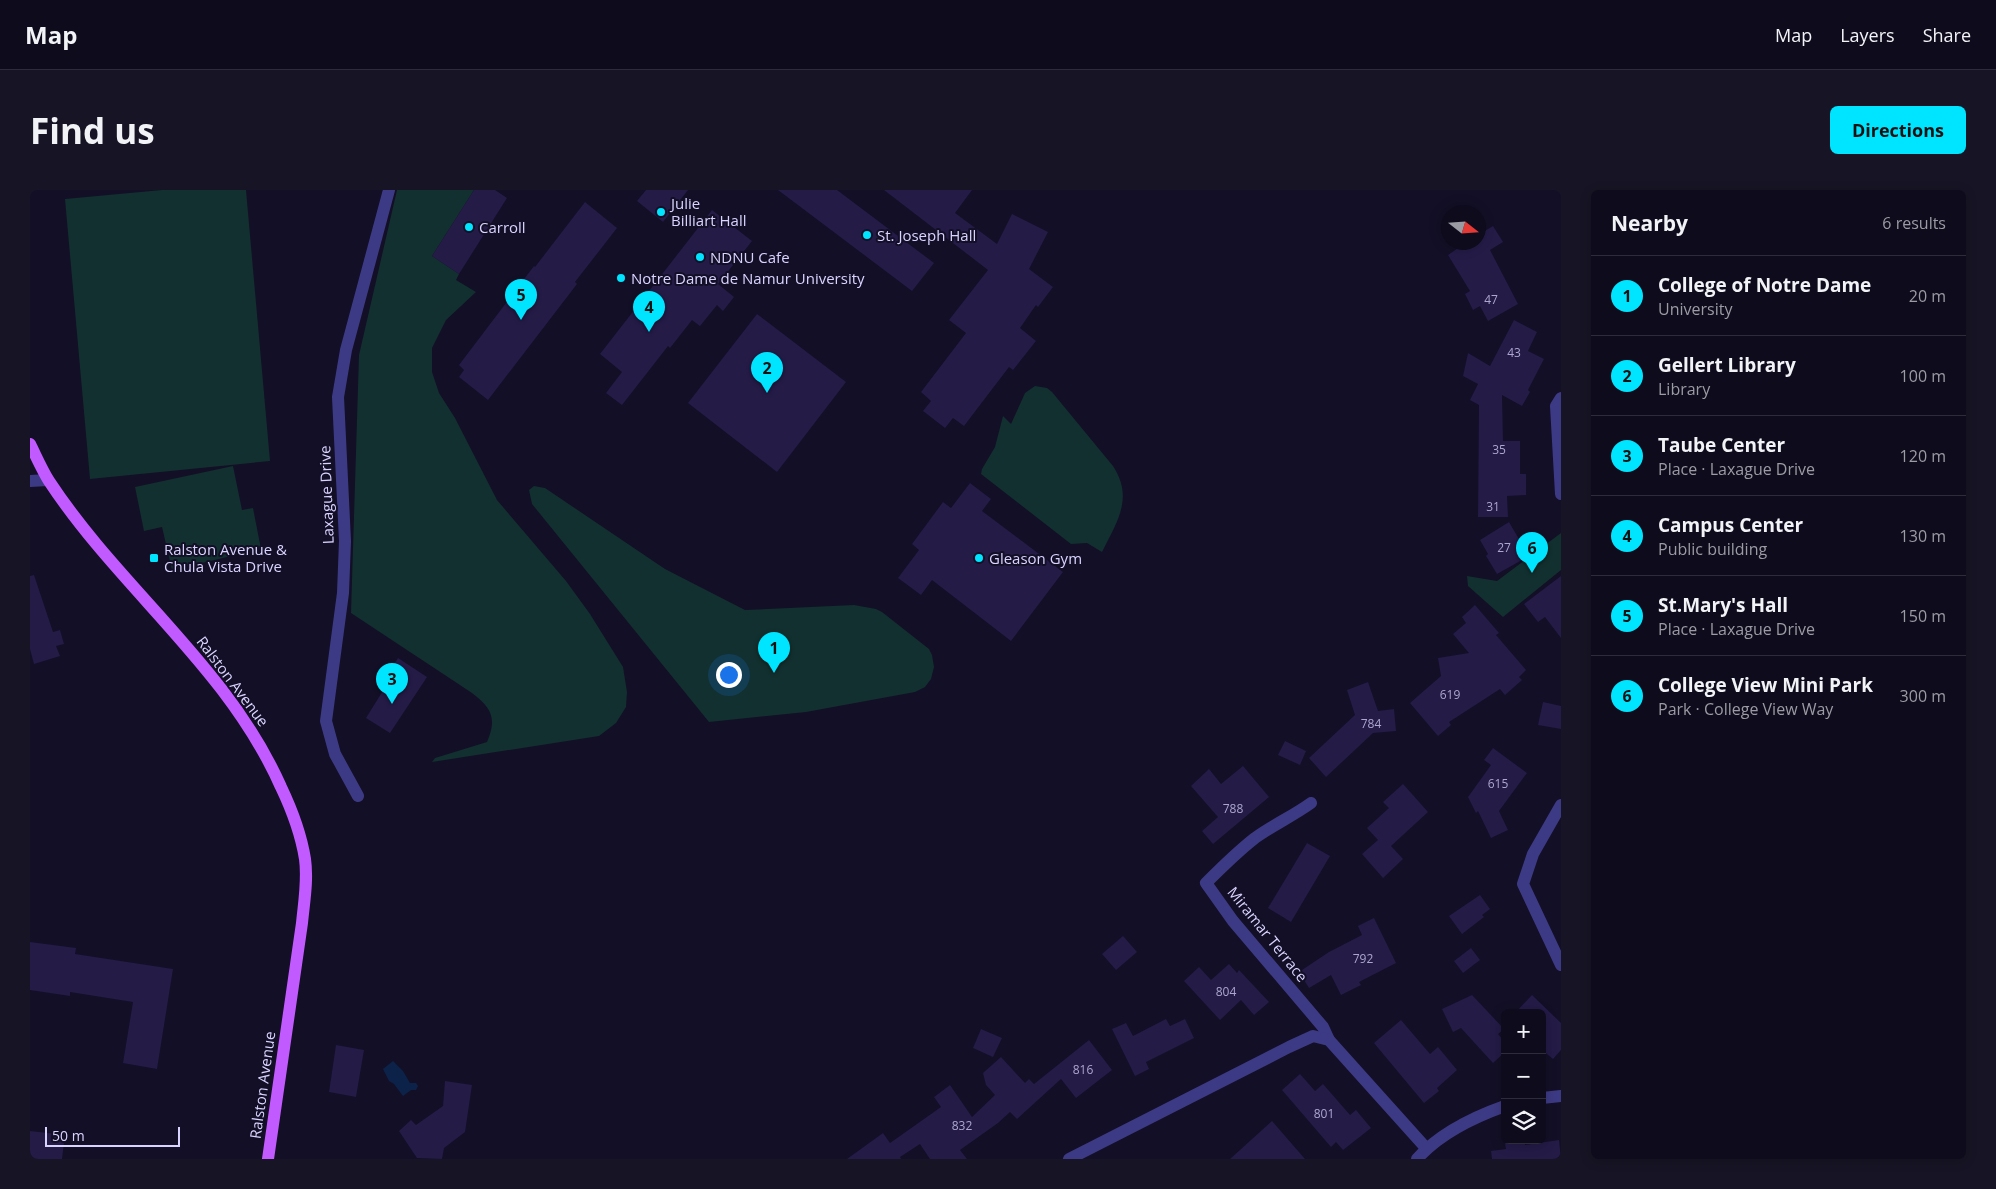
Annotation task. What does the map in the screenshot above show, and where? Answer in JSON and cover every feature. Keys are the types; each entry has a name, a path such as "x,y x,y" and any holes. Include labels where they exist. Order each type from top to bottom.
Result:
{"main road":[{"name":"Ralston Avenue","path":"30,444 48,480 97,544 210,673 234,704 255,736 274,771 298,831 305,860 305,898 268,1159"}],"street":[{"name":"Laxague Drive","path":"358,796 335,754 326,721 343,593 345,541 338,397 346,350 389,190"},
{"path":"1561,398 1556,406 1561,494"},
{"path":"30,482 48,480"},
{"name":"Miramar Terrace","path":"1311,803 1256,837 1232,857 1206,883 1232,921 1323,1027 1329,1040 1426,1148"},
{"path":"1561,805 1533,854 1523,884 1561,965"},
{"path":"1069,1159 1313,1036 1329,1040"},
{"path":"1546,1098 1561,1096"},
{"path":"1417,1159 1426,1148 1478,1116 1501,1107"}],"green space":[{"path":"162,190 246,190 270,461 90,479 65,199"},
{"path":"397,190 474,190 432,256 459,274 456,280 476,292 446,320 432,348 432,372 439,393 455,418 497,500 566,581 590,614 623,667 627,692 626,707 616,723 599,736 432,762 435,758 487,742 492,727 491,714 479,698 351,613 359,355"},
{"path":"1035,386 1047,388 1052,392 1113,466 1119,478 1123,499 1121,510 1102,552 1087,543 1071,544 981,474 995,447 1003,416 1011,424 1025,393"},
{"path":"233,466 242,510 253,508 261,549 172,570 162,527 144,531 135,487"},
{"path":"534,486 545,488 665,569 745,610 854,605 876,609 929,649 934,667 931,679 925,687 915,692 806,712 709,722 532,504 529,490"},
{"path":"1561,533 1561,570 1503,617 1468,586 1467,576 1497,581"}],"water":[{"path":"393,1061 403,1071 410,1083 416,1083 418,1086 416,1090 411,1090 403,1096 394,1084 389,1081 383,1069"}],"building":[{"name":"Carroll","path":"474,190 495,190 507,198 459,274 432,256"},
{"name":"Julie Billiart Hall","path":"646,190 688,190 663,222 637,201"},
{"name":"St. Joseph Hall","path":"778,190 837,190 934,263 912,291"},
{"path":"884,190 972,190 955,213 997,244 1012,214 1048,232 1029,269 1053,287 1038,307 1036,305 1020,328 1036,341 1013,370 1009,367 964,426 953,418 945,428 923,411 931,401 921,392 966,333 949,320 988,270"},
{"path":"585,202 617,228 575,282 577,284 488,400 459,377 464,370 459,365"},
{"path":"712,210 752,241 718,284 734,297 723,311 717,305 700,326 692,320 670,348 668,346 622,405 606,393 622,372 600,354"},
{"path":"1493,226 1503,242 1490,250 1518,304 1488,321 1480,306 1473,310 1465,294 1470,291 1448,255 1455,250 1486,250 1486,230"},
{"path":"757,314 846,382 777,472 688,403"},
{"path":"1514,320 1537,332 1528,351 1544,359 1522,406 1502,395 1503,441 1520,441 1520,474 1526,474 1526,495 1507,496 1508,517 1478,517 1479,405 1470,400 1478,384 1463,376 1468,353 1490,366"},
{"name":"Gleason Gym","path":"970,483 991,499 982,511 1063,572 1011,641 932,580 921,595 898,578 919,550 912,544 943,502 951,508"},
{"path":"1509,522 1529,556 1497,574 1486,556 1488,554 1480,540"},
{"path":"34,575 53,632 60,630 64,644 56,646 60,656 34,664 30,649 30,576"},
{"path":"1561,576 1561,638 1545,617 1538,622 1524,604"},
{"path":"1475,605 1499,633 1496,635 1526,670 1519,677 1522,680 1505,695 1500,689 1449,722 1451,725 1438,736 1410,703 1441,676 1438,658 1469,653 1453,634 1466,623 1462,617"},
{"path":"398,658 427,677 390,733 366,718 389,681 385,679"},
{"path":"1368,682 1378,711 1394,709 1396,731 1373,733 1326,777 1309,758 1355,715 1347,690"},
{"path":"1543,702 1561,706 1561,729 1538,725"},
{"path":"1285,741 1306,751 1300,765 1278,755"},
{"path":"1493,748 1527,773 1499,811 1508,830 1491,838 1478,811 1476,813 1468,797 1491,765 1484,760"},
{"path":"1243,766 1269,797 1213,844 1202,831 1218,817 1191,786 1209,769 1221,784"},
{"path":"1403,784 1428,812 1391,846 1403,859 1383,878 1362,854 1378,840 1367,828 1389,808 1383,802"},
{"path":"1307,843 1330,856 1291,922 1268,908"},
{"path":"1480,895 1490,909 1482,915 1484,917 1462,934 1449,916"},
{"path":"1374,918 1396,963 1359,982 1361,985 1341,995 1331,975 1309,988 1299,972 1329,952 1362,935 1358,926"},
{"path":"1123,936 1137,952 1116,970 1102,954"},
{"path":"30,942 76,948 75,954 173,969 157,1069 123,1063 133,1002 70,992 70,996 30,990"},
{"path":"1471,948 1480,960 1463,973 1454,961"},
{"path":"1229,964 1237,973 1239,970 1269,1002 1254,1015 1241,1000 1220,1020 1184,981 1199,967 1211,980"},
{"path":"1472,995 1501,1026 1501,1032 1498,1034 1501,1037 1501,1056 1493,1063 1461,1028 1453,1032 1442,1009"},
{"path":"1532,995 1561,1023 1561,1050 1553,1059 1546,1053 1546,1009 1519,1009"},
{"path":"1166,1019 1170,1026 1185,1019 1194,1038 1146,1062 1149,1069 1135,1076 1112,1029 1126,1023 1133,1036"},
{"path":"1401,1020 1430,1054 1438,1047 1457,1070 1437,1088 1439,1091 1424,1103 1374,1043"},
{"path":"981,1029 1002,1038 993,1057 973,1048"},
{"path":"1089,1040 1112,1070 1076,1098 1061,1079 1017,1119 1010,1112 960,1150 967,1159 930,1159 920,1144 900,1157 901,1159 847,1159 883,1133 890,1143 941,1107 934,1097 950,1085 972,1117 995,1095 986,1085 983,1073 1001,1057 1025,1083 1029,1079 1034,1084"},
{"path":"336,1045 364,1050 356,1097 329,1092"},
{"path":"1300,1074 1315,1091 1323,1084 1350,1115 1356,1110 1371,1128 1343,1150 1336,1142 1331,1147 1282,1090"},
{"path":"445,1081 472,1085 465,1132 444,1148 442,1159 417,1158 399,1131 411,1120 416,1125 443,1106"},
{"path":"1272,1121 1305,1159 1230,1159"},
{"path":"30,1131 65,1135 62,1159 30,1159"},
{"path":"1559,1140 1561,1159 1492,1159 1491,1151 1506,1149 1505,1144 1546,1144 1546,1142"}],"place":[{"name":"Julie Billiart Hall","path":"661,212"},
{"name":"Carroll","path":"469,227"},
{"name":"St. Joseph Hall","path":"867,235"},
{"name":"NDNU Cafe","path":"700,257"},
{"name":"Notre Dame de Namur University","path":"621,278"},
{"name":"St.Mary's Hall","path":"521,320"},
{"name":"Campus Center","path":"649,332"},
{"name":"Gellert Library","path":"767,393"},
{"name":"Ralston Avenue & Chula Vista Drive","path":"154,558"},
{"name":"Gleason Gym","path":"979,558"},
{"name":"College View Mini Park","path":"1532,573"},
{"name":"College of Notre Dame","path":"774,673"},
{"name":"Taube Center","path":"392,704"}]}
